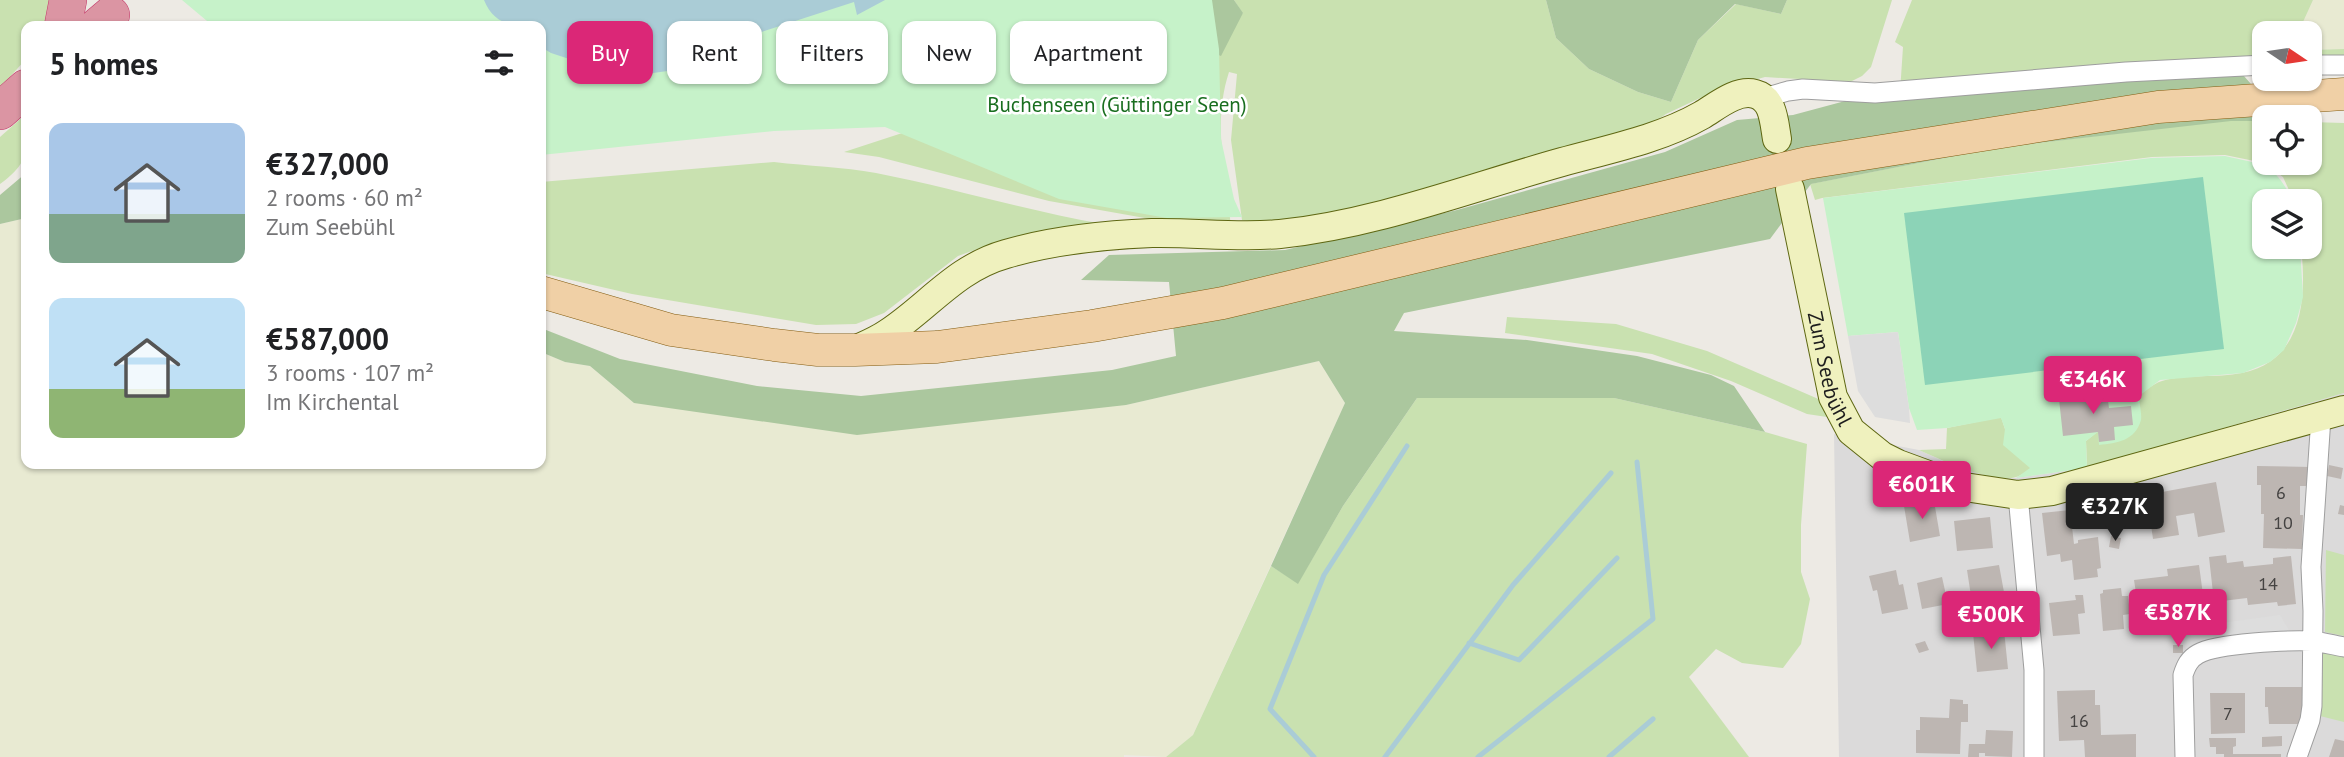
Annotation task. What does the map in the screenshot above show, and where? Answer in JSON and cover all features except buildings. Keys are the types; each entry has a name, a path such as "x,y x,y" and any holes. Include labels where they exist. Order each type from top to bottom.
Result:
{"highway":[{"path":"64,21 68,0"},
{"path":"0,111 21,92"}],"main road":[{"path":"855,350 887,334 956,277 1003,254 1063,241 1154,233 1250,235 1321,228 1626,145 1699,117 1741,94 1757,94 1764,98 1772,112 1777,139"},
{"path":"546,293 671,330 774,345 818,350 937,347 1223,303 1807,163 2158,107 2344,94"},
{"name":"Zum Seebühl","path":"1790,189 1833,397 1851,431 1882,456 1917,472 1958,486 2018,495 2052,491 2332,413"}],"street":[{"path":"2322,65 2344,65"},
{"path":"1764,98 1788,90 1803,89 1875,93 2126,72 2252,66"},
{"name":"Zum Seebühl","path":"2297,757 2312,706 2311,567 2332,413"},
{"path":"2018,495 2034,670 2034,757"},
{"path":"2185,757 2183,675 2186,665 2201,652 2287,641 2313,641 2344,648"}],"shaded area":[{"path":"1898,332 1910,423 1875,417 1858,391 1848,336"},
{"path":"2344,393 2344,757 1839,757 1834,434 1919,450 1952,465 1987,475 2016,478 2087,468"},
{"path":"2280,615 2290,632 2188,650 2171,630"}],"green space":[{"path":"0,0 52,0 49,21 21,21 21,65 0,88"},
{"name":"Buchenseen (Güttinger Seen)","path":"182,0 1212,0 1219,49 1221,139 1234,199 1242,217 1167,218 1059,199 885,127 774,131 546,154 546,21 207,21"},
{"path":"1138,0 1243,14 1234,0 1546,0 1556,38 1589,69 1638,92 1671,102 1698,40 1736,4 1781,14 1787,0 1892,0 1871,67 1850,82 1765,77 1715,91 1666,114 1641,131 1337,215 1260,223 1242,220 1231,140 1237,74 1229,72 1221,111 1221,130 1231,227 1173,223 1049,201 879,157 844,152 939,121 1010,78 1010,84 1167,84 1167,21 1103,21"},
{"path":"1138,0 1234,0 1243,13 1221,56 1168,35 1167,21 1156,21"},
{"path":"1546,0 1787,0 1781,14 1735,4 1698,40 1671,102 1638,92 1589,69 1556,38"},
{"path":"1912,0 2313,0 2303,21 2252,21 2252,66 1900,92 1903,47 1895,42"},
{"path":"2313,0 2344,0 2344,49 2322,50 2322,21 2303,21"},
{"path":"2344,49 2344,65 2322,65 2322,50"},
{"path":"2236,67 2252,85 2252,91 2257,91 2269,105 2252,105 2252,121 2231,121 1996,148 1811,184 1770,239 1404,313 1394,331 1527,340 1637,356 1711,375 1734,386 1765,432 1614,398 1417,398 1343,506 1298,584 1271,566 1345,403 1319,361 1126,405 857,435 634,403 590,366 565,362 546,354 546,330 620,359 757,386 861,396 1112,370 1176,356 1169,282 1081,280 1109,255 1285,250 1457,210 1665,152 1737,120 1793,115 1875,93"},
{"path":"21,118 21,163 0,184 0,137"},
{"path":"2220,121 2252,121 2252,161 2225,155 2152,157 1815,200 1810,184 1996,148"},
{"path":"2322,122 2344,123 2344,393 2087,468 2086,441 2154,384 2181,378 2242,373 2262,366 2278,355 2289,341 2297,325 2301,306 2302,259 2322,259 2322,189 2288,189 2280,175 2322,175"},
{"path":"2225,156 2252,162 2252,175 2277,175 2280,179 2286,189 2252,189 2252,259 2301,259 2303,297 2296,323 2284,350 2270,362 2243,373 2160,380 2139,396 2141,420 2130,437 2099,445 2098,432 2086,441 2087,468 2016,478 2030,468 2003,445 2005,429 2001,418 1947,428 1917,430 1909,408 1898,332 1848,336 1823,198 2151,158"},
{"path":"774,162 876,173 1103,224 1005,239 958,256 884,313 856,324 816,325 632,294 546,274 546,182"},
{"path":"21,177 21,219 0,224 0,195"},
{"path":"2203,177 2224,349 1925,385 1904,213"},
{"path":"21,219 21,469 546,469 546,354 565,362 590,366 634,403 1126,405 1319,361 1345,403 1193,735 1166,757 0,757 0,224"},
{"path":"1507,317 1616,324 1707,351 1823,401 1827,417 1807,414 1731,381 1652,354 1505,333"},
{"path":"1417,398 1614,398 1807,444 1801,525 1801,572 1810,599 1801,644 1783,668 1742,663 1716,649 1689,677 1749,757 1166,757 1193,735 1271,566 1298,583 1343,506"},
{"path":"2001,417 2005,429 2031,469 2018,476 2006,478 1981,474 1919,450 1946,449 1947,428"},
{"path":"2326,550 2344,555 2344,636 2325,632"},
{"path":"2325,651 2344,654 2344,722 2320,716 2320,656"}],"water":[{"path":"484,0 885,0 857,15 854,2 795,21 776,21 776,27 762,32 762,21 667,21 667,71 653,73 653,21 567,21 567,58 546,50 546,21 502,21 494,15"}],"waterway":[{"path":"1314,757 1270,709 1324,575 1407,446"},
{"path":"1478,757 1653,619 1637,462"},
{"path":"1385,757 1513,585 1611,473"},
{"path":"1469,643 1519,660 1617,558"},
{"path":"1609,757 1653,719"}]}
